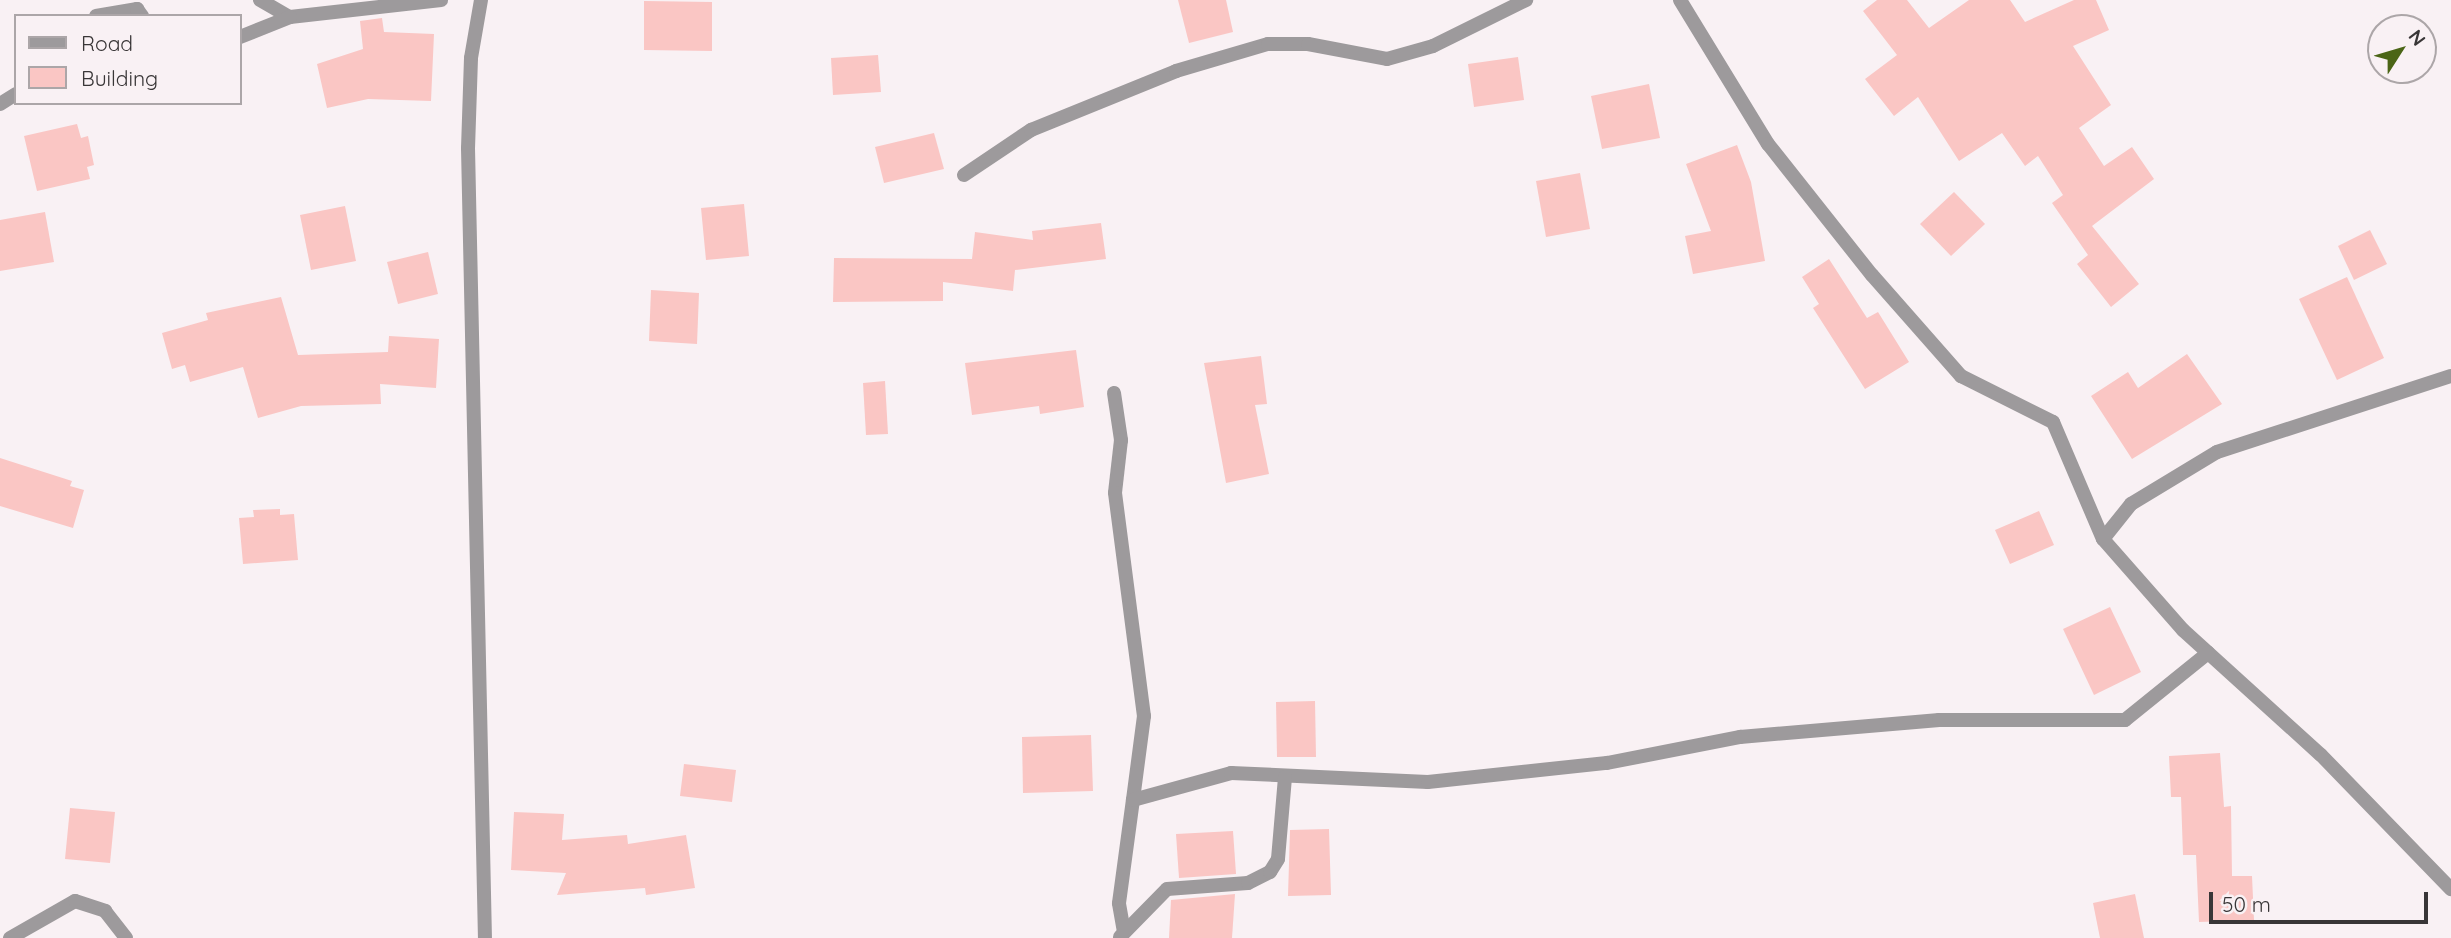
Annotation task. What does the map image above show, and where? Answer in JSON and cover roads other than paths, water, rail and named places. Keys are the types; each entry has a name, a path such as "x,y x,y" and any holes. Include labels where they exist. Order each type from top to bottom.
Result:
{"street":[{"path":"260,0 289,17"},
{"path":"242,36 289,17 441,0"},
{"path":"481,0 471,58 468,148 485,938"},
{"path":"964,175 1031,131 1177,71 1268,44 1308,44 1387,59 1433,46 1526,0"},
{"path":"1680,0 1768,144 1917,326 1961,376 2053,422 2103,539 2208,653 2321,755 2451,889"},
{"path":"107,14 136,9 140,14"},
{"path":"2103,539 2131,504 2217,452 2451,376"},
{"path":"1114,393 1121,440 1115,493 1144,716 1119,903 1122,935"},
{"path":"1133,800 1231,774 1428,782 1607,763 1740,737 1939,720 2124,720 2208,653"},
{"path":"1122,935 1167,889 1248,883 1270,872 1278,859 1285,777"},
{"path":"10,938 75,901 105,911 125,938"}]}
